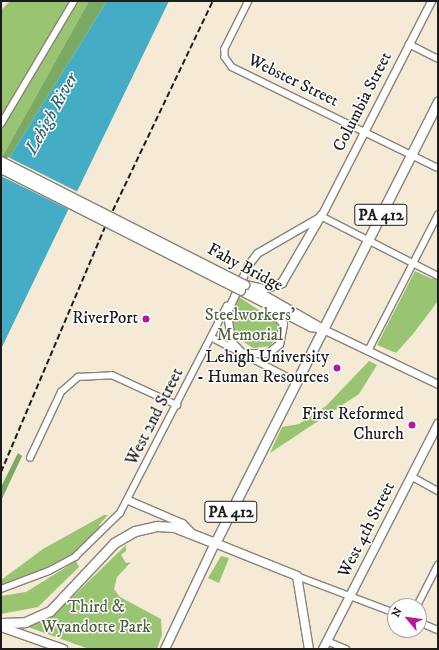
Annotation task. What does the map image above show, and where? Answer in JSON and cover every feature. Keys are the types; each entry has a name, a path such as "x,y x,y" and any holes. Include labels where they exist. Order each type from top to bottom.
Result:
{"highway":[{"name":"PA 412","path":"215,543 438,101"},
{"path":"1,623 24,622 50,611 114,543 130,533 157,526 190,531 215,543"}],"main road":[{"name":"Fahy Bridge","path":"1,161 323,329"},
{"name":"Fahy Bridge","path":"1,170 243,288 265,303 311,327 323,329"},
{"path":"243,288 264,289 282,283 321,216"},
{"name":"West 4th Street","path":"323,649 438,424"},
{"path":"165,649 215,543"},
{"name":"PA 412","path":"215,543 297,576"},
{"path":"297,576 309,649"},
{"path":"1,627 63,649"}],"street":[{"path":"1,124 74,1"},
{"name":"Webster Street","path":"249,1 225,49 225,57 232,67 438,168"},
{"name":"Columbia Street","path":"321,216 431,1"},
{"path":"409,44 438,58"},
{"path":"368,351 438,215"},
{"path":"265,303 283,324 281,340 268,353 242,353 234,347 228,333 228,303 257,253 321,216 438,276"},
{"name":"West 2nd Street","path":"1,590 54,569 79,554 107,529 128,500 228,303"},
{"path":"323,329 438,384"},
{"path":"211,336 297,382"},
{"path":"30,458 61,392 78,376 112,375 177,405"},
{"path":"411,476 438,491"},
{"path":"128,500 182,523 190,531"},
{"path":"421,598 438,565"},
{"path":"297,576 387,610"},
{"path":"427,625 438,630"},
{"path":"327,641 346,649"}],"green space":[{"path":"10,1 89,1 1,159 1,10"},
{"path":"89,1 107,1 1,171 1,159"},
{"path":"438,267 438,301 413,334 396,353 377,345 415,271 432,279"},
{"name":"Steelworkers' Memorial","path":"239,297 277,322 278,336 270,346 253,348 233,335 230,318"},
{"path":"369,361 377,365 359,394 270,453 282,427 299,424 326,406"},
{"path":"18,453 22,456 1,501 1,487"},
{"path":"104,515 108,515 99,525 101,527 75,552 56,564 1,586 1,580 43,549"},
{"name":"Third & Wyandotte Park","path":"126,545 126,551 121,555 126,563 131,562 117,577 114,589 120,597 161,619 162,635 157,649 89,649 28,627 61,608"},
{"path":"221,556 229,558 219,583 208,578"},
{"path":"76,561 79,567 38,607 1,614 1,596 26,592"}],"water":[{"name":"Lehigh River","path":"107,1 169,1 1,349 1,171"}],"pier":[{"path":"8,157 78,192 70,210 1,176 1,167"}],"railway":[{"path":"1,472 105,227 213,1"}],"place":[{"name":"RiverPort","path":"146,319"},
{"name":"Lehigh University - Human Resources","path":"337,368"},
{"name":"First Reformed Church","path":"412,425"}]}
